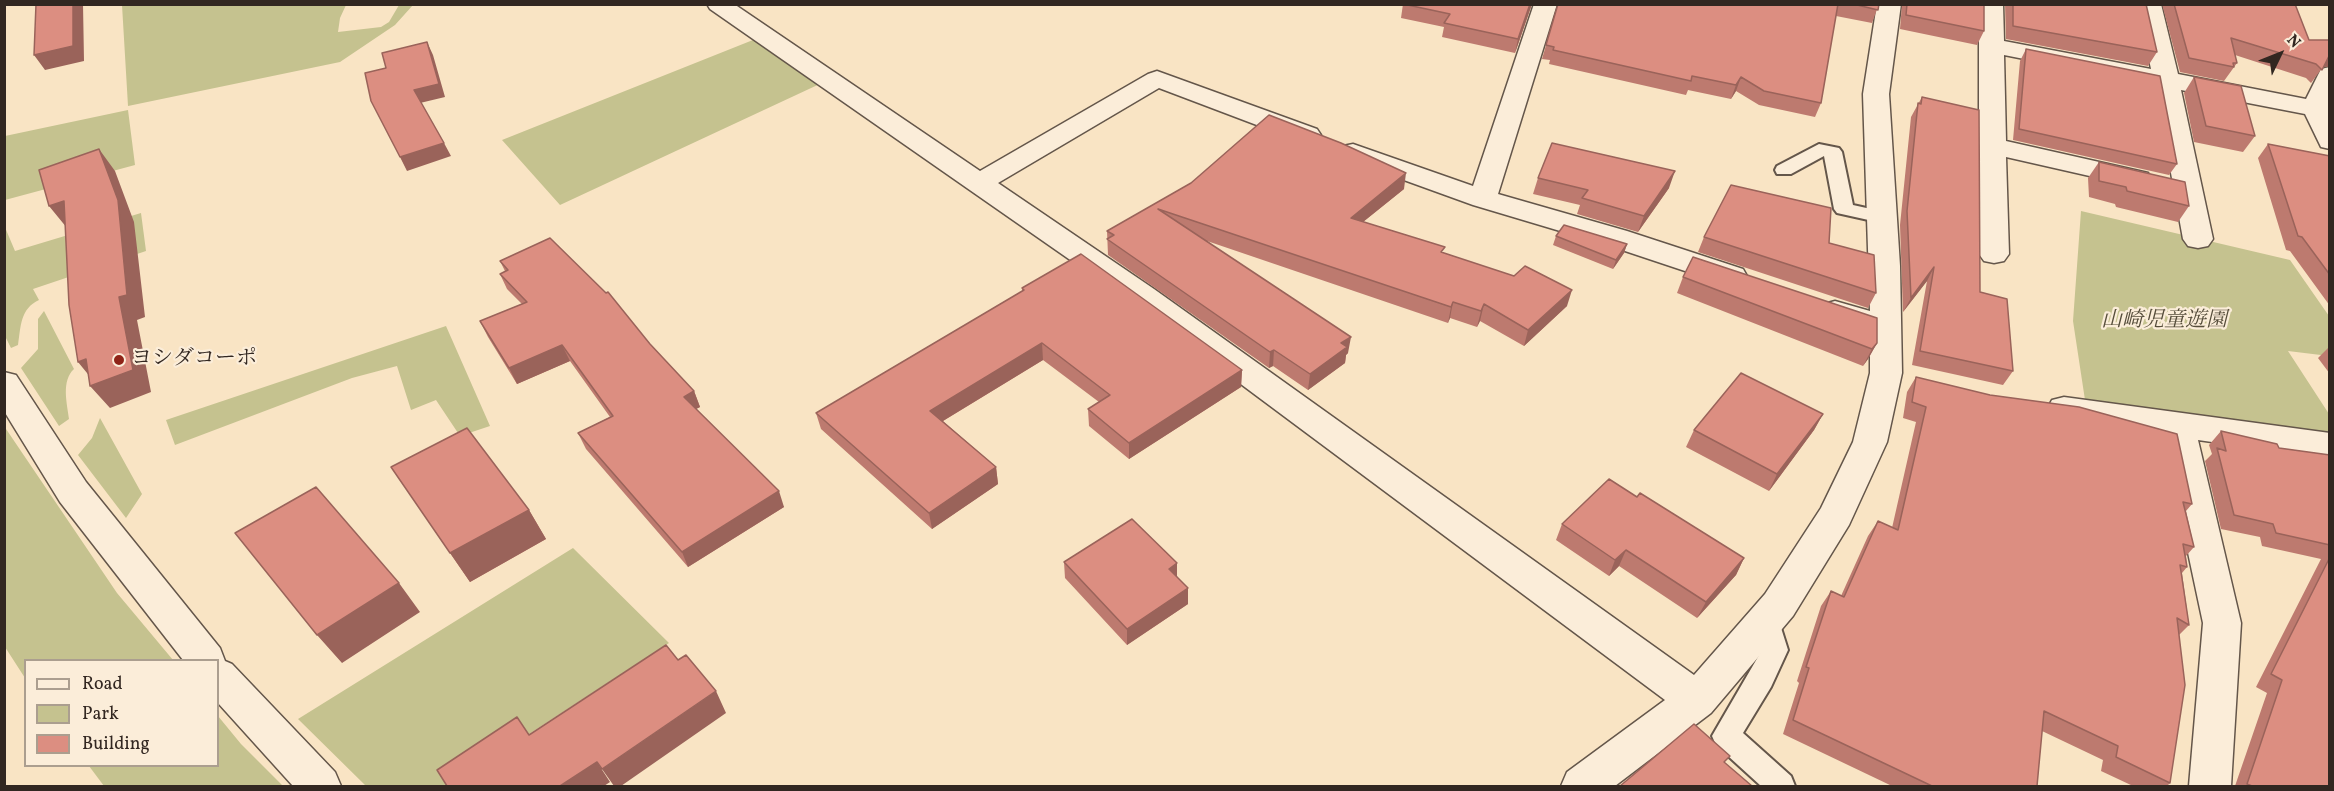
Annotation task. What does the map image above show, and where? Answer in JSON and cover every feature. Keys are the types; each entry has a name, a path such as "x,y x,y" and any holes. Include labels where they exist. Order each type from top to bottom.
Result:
{"street":[{"path":"718,4 1149,300 1697,700"},
{"path":"1483,199 1546,4"},
{"path":"1582,786 1697,700 1779,605 1836,515 1902,377 1885,327 1876,94 1889,4"},
{"path":"1991,4 1994,254"},
{"path":"2149,4 2198,239"},
{"path":"1993,46 2166,78 2321,102"},
{"path":"2330,74 2321,102 2330,141"},
{"path":"979,183 1157,79 1483,199 1617,238 1751,283"},
{"path":"1994,146 2188,190"},
{"path":"1807,301 1885,327"},
{"path":"4,383 73,492 205,659"},
{"path":"2038,405 2330,446"},
{"path":"2178,426 2222,623 2210,786"},
{"path":"219,677 320,786"}],"lane":[{"path":"1784,170 1819,149 1833,152 1844,209 1882,217"},
{"path":"1767,620 1775,650 1761,680 1726,736 1781,786"}],"green space":[{"path":"122,5 346,5 340,18 338,32 381,27 389,22 399,5 413,5 395,25 340,62 128,106"},
{"path":"758,38 824,82 560,205 502,140"},
{"path":"128,110 135,165 5,200 5,136"},
{"name":"山崎児童遊園","path":"2081,211 2290,260 2329,316 2329,356 2288,351 2329,414 2329,434 2085,400 2073,321"},
{"path":"141,213 146,251 33,289 39,300 25,313 18,345 11,348 5,336 4,225 15,251"},
{"path":"44,311 74,369 66,386 69,419 59,426 21,368 38,349 38,319"},
{"path":"446,326 490,426 460,436 436,400 411,410 397,366 352,378 175,445 166,420"},
{"path":"100,418 142,494 126,518 78,455 92,438"},
{"path":"4,426 117,593 172,659 24,659 24,676 5,647"},
{"path":"573,548 669,643 449,786 366,786 298,719"},
{"path":"219,717 241,744 283,786 104,786 90,767 219,767"}],"building":[{"path":"36,4 73,4 73,46 34,55"},
{"path":"1403,4 1530,4 1518,39 1444,23 1450,14"},
{"path":"1558,4 1838,4 1821,103 1764,91 1741,77 1736,85 1692,76 1691,81 1553,50 1554,47 1546,45"},
{"path":"1853,4 1879,4 1878,10"},
{"path":"1907,4 1984,4 1984,31 1906,15"},
{"path":"2013,4 2146,4 2157,52 2013,26"},
{"path":"2174,4 2295,4 2309,40 2330,40 2330,54 2322,70 2316,64 2231,38 2237,63 2233,63 2234,67 2189,58"},
{"path":"427,42 439,84 414,90 444,143 400,157 371,101 365,73 386,68 382,53"},
{"path":"2026,49 2160,76 2177,164 2019,129"},
{"path":"2194,77 2241,86 2255,136 2206,126"},
{"path":"1922,97 1979,110 1980,292 2007,299 2013,371 1920,351 1934,267 1911,298 1907,211 1918,103 1921,104"},
{"path":"1269,115 1341,143 1406,173 1351,218 1445,247 1441,252 1514,276 1525,266 1572,290 1528,330 1484,304 1481,311 1453,302 1451,307 1158,209 1351,337 1341,343 1347,347 1310,374 1274,350 1270,352 1107,239 1114,235 1107,231 1191,183"},
{"path":"1552,143 1675,171 1644,216 1582,198 1588,190 1538,178"},
{"path":"2268,144 2330,156 2330,275 2302,237 2298,236"},
{"path":"99,149 118,200 127,295 119,297 133,370 90,386 86,359 78,362 69,305 64,201 49,206 39,170"},
{"path":"2099,162 2185,182 2189,206 2127,191 2126,187 2099,181"},
{"path":"1731,185 1831,208 1829,243 1874,255 1876,293 1704,237"},
{"path":"1564,225 1627,244 1616,260 1556,236"},
{"path":"550,238 606,293 608,292 650,344 694,391 684,397 779,491 682,552 578,433 613,416 562,345 509,368 480,321 527,302 500,274 508,270 500,261"},
{"path":"1081,254 1242,370 1129,443 1088,409 1110,395 1042,343 930,411 996,467 929,513 816,413 1024,290 1022,288"},
{"path":"1693,257 1877,318 1877,343 1872,349 1683,277"},
{"path":"1741,373 1823,414 1777,474 1694,430"},
{"path":"1916,377 1990,395 2079,407 2177,434 2192,504 2183,502 2194,547 2183,544 2187,567 2180,565 2189,625 2177,618 2185,685 2170,783 2116,757 2118,746 2044,711 2037,786 1932,786 1793,720 1809,668 1806,667 1831,591 1844,597 1878,521 1898,530 1926,407 1912,402"},
{"path":"467,428 529,510 450,553 391,467"},
{"path":"2221,431 2277,444 2279,448 2330,455 2330,545 2276,533 2273,524 2234,515 2217,448 2226,451"},
{"path":"1609,479 1637,497 1640,493 1744,558 1706,602 1626,550 1615,560 1562,524"},
{"path":"316,487 399,583 317,635 235,533"},
{"path":"1132,519 1177,563 1169,569 1188,588 1127,629 1064,562"},
{"path":"2330,557 2330,786 2252,786 2247,784 2282,680 2271,674"},
{"path":"666,645 678,660 686,655 716,691 602,769 597,762 560,786 447,786 437,770 517,717 529,735"},
{"path":"1694,724 1730,756 1724,762 1752,786 1620,786"}],"place":[{"name":"ヨシダコーポ","path":"119,360"}]}
